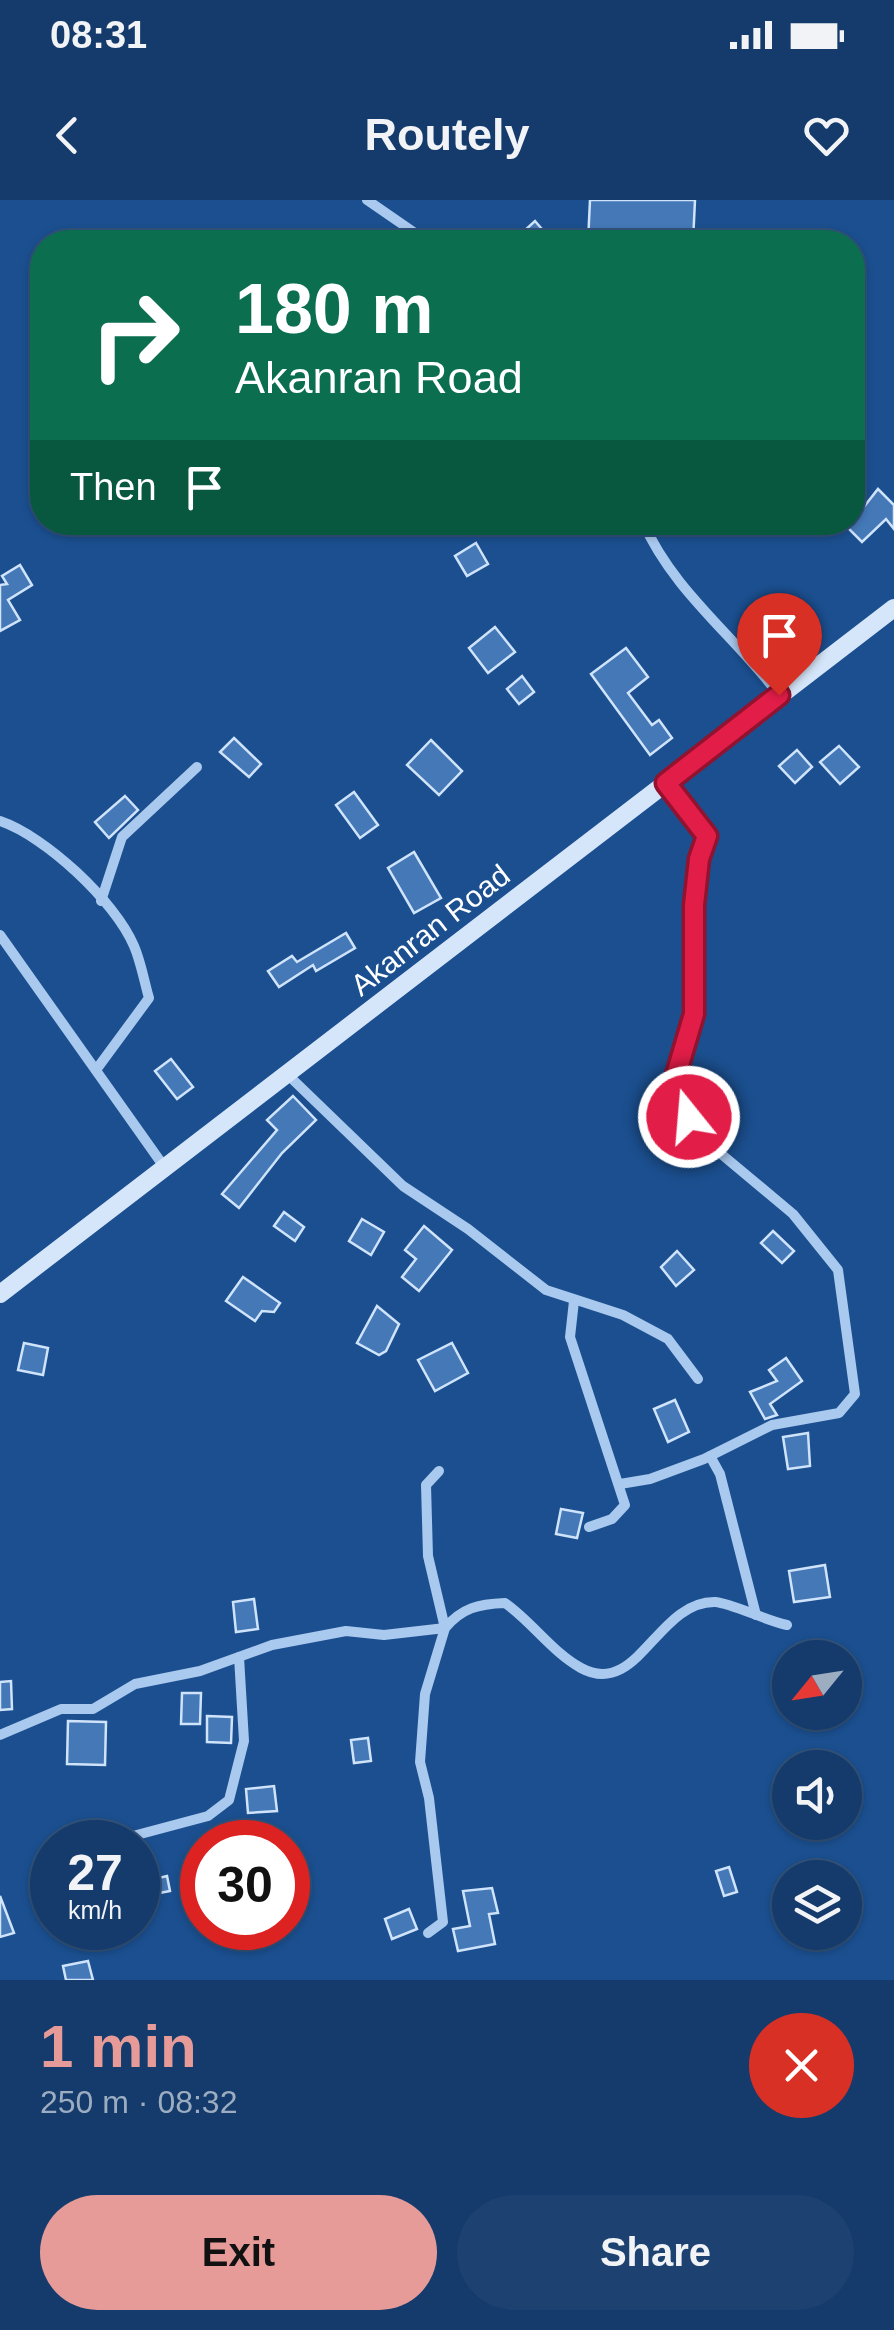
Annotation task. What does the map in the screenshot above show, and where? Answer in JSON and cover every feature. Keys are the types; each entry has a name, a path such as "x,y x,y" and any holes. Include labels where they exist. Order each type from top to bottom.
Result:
{"main road":[{"name":"Akanran Road","path":"0,1294 894,608"}],"street":[{"path":"368,200 411,230"},
{"path":"651,535 681,587 749,655 779,695"},
{"path":"101,901 122,837 197,767"},
{"path":"620,1484 650,1479 772,1426 838,1413 855,1394 838,1270 793,1214 714,1148 671,1092 694,1014 694,905 699,859 707,836 666,783"},
{"path":"0,821 44,842 101,901 133,943 149,998 96,1070"},
{"path":"0,936 165,1169"},
{"path":"288,1075 403,1186 468,1228 546,1290 623,1315 668,1339 698,1379"},
{"path":"574,1301 570,1337 625,1505 612,1519 589,1527"},
{"path":"710,1456 720,1474 756,1615"},
{"path":"439,1471 426,1486 426,1524 436,1604 445,1628"},
{"path":"428,1933 442,1922 429,1798 420,1762 425,1694 445,1628 459,1612 482,1604 505,1604 580,1668 601,1675 627,1668 678,1611 716,1602 788,1625"},
{"path":"0,1735 61,1709 93,1709 135,1684 272,1645 346,1631 384,1635 445,1628"},
{"path":"160,1829 208,1816 229,1800 244,1741 239,1656"}],"building":[{"path":"590,200 695,200 694,230 589,230"},
{"path":"535,221 543,230 525,230"},
{"path":"878,489 894,505 894,529 886,519 862,542 855,535 865,535 865,506"},
{"path":"476,543 488,564 467,576 455,556"},
{"path":"20,565 32,585 8,600 20,620 0,631 0,585 7,584 2,576"},
{"path":"495,627 515,652 488,673 469,648"},
{"path":"626,648 648,677 628,693 652,725 659,720 672,738 650,755 591,674"},
{"path":"522,676 534,692 519,704 507,689"},
{"path":"234,738 261,764 249,777 220,752"},
{"path":"431,740 462,771 439,795 407,765"},
{"path":"839,746 859,767 840,784 820,762"},
{"path":"797,750 812,767 795,783 779,766"},
{"path":"354,792 378,825 360,838 336,805"},
{"path":"125,796 138,810 109,838 95,822"},
{"path":"414,852 441,898 414,913 388,868"},
{"path":"346,933 355,948 316,971 313,965 279,987 268,971 292,956 297,962"},
{"path":"171,1059 193,1087 177,1099 155,1071"},
{"path":"293,1096 316,1120 282,1153 239,1208 222,1194 277,1130 267,1120"},
{"path":"284,1212 304,1227 295,1241 274,1226"},
{"path":"362,1219 384,1232 371,1255 349,1241"},
{"path":"424,1226 452,1250 419,1291 402,1277 416,1259 405,1250"},
{"path":"773,1231 794,1251 782,1263 761,1243"},
{"path":"677,1251 694,1270 676,1286 661,1267"},
{"path":"243,1277 280,1303 274,1312 262,1311 255,1321 226,1301"},
{"path":"377,1306 399,1324 386,1351 379,1355 357,1343"},
{"path":"24,1343 48,1348 43,1375 18,1370"},
{"path":"452,1343 468,1373 435,1391 418,1360"},
{"path":"786,1358 802,1381 770,1404 777,1415 765,1419 750,1392 777,1381 769,1370"},
{"path":"675,1400 689,1432 668,1442 654,1409"},
{"path":"808,1433 810,1466 788,1469 783,1437"},
{"path":"561,1509 583,1513 577,1538 556,1534"},
{"path":"825,1565 830,1597 794,1602 789,1571"},
{"path":"254,1599 258,1629 236,1632 233,1602"},
{"path":"11,1681 12,1709 0,1710 0,1682"},
{"path":"182,1693 201,1693 200,1724 181,1724"},
{"path":"207,1716 232,1717 231,1743 207,1742"},
{"path":"68,1721 106,1722 105,1765 67,1764"},
{"path":"368,1738 371,1761 354,1763 351,1740"},
{"path":"274,1786 277,1811 248,1813 246,1789"},
{"path":"729,1867 737,1892 724,1896 716,1871"},
{"path":"167,1876 170,1891 160,1893 160,1878"},
{"path":"492,1888 498,1913 489,1914 495,1944 458,1951 453,1929 470,1926 463,1891"},
{"path":"0,1896 14,1933 0,1937"},
{"path":"409,1909 417,1929 392,1939 385,1919"},
{"path":"88,1961 93,1980 66,1980 63,1966"}],"route":[{"path":"689,1117 671,1092 694,1014 694,905 699,859 707,836 666,783 779,695"}]}
